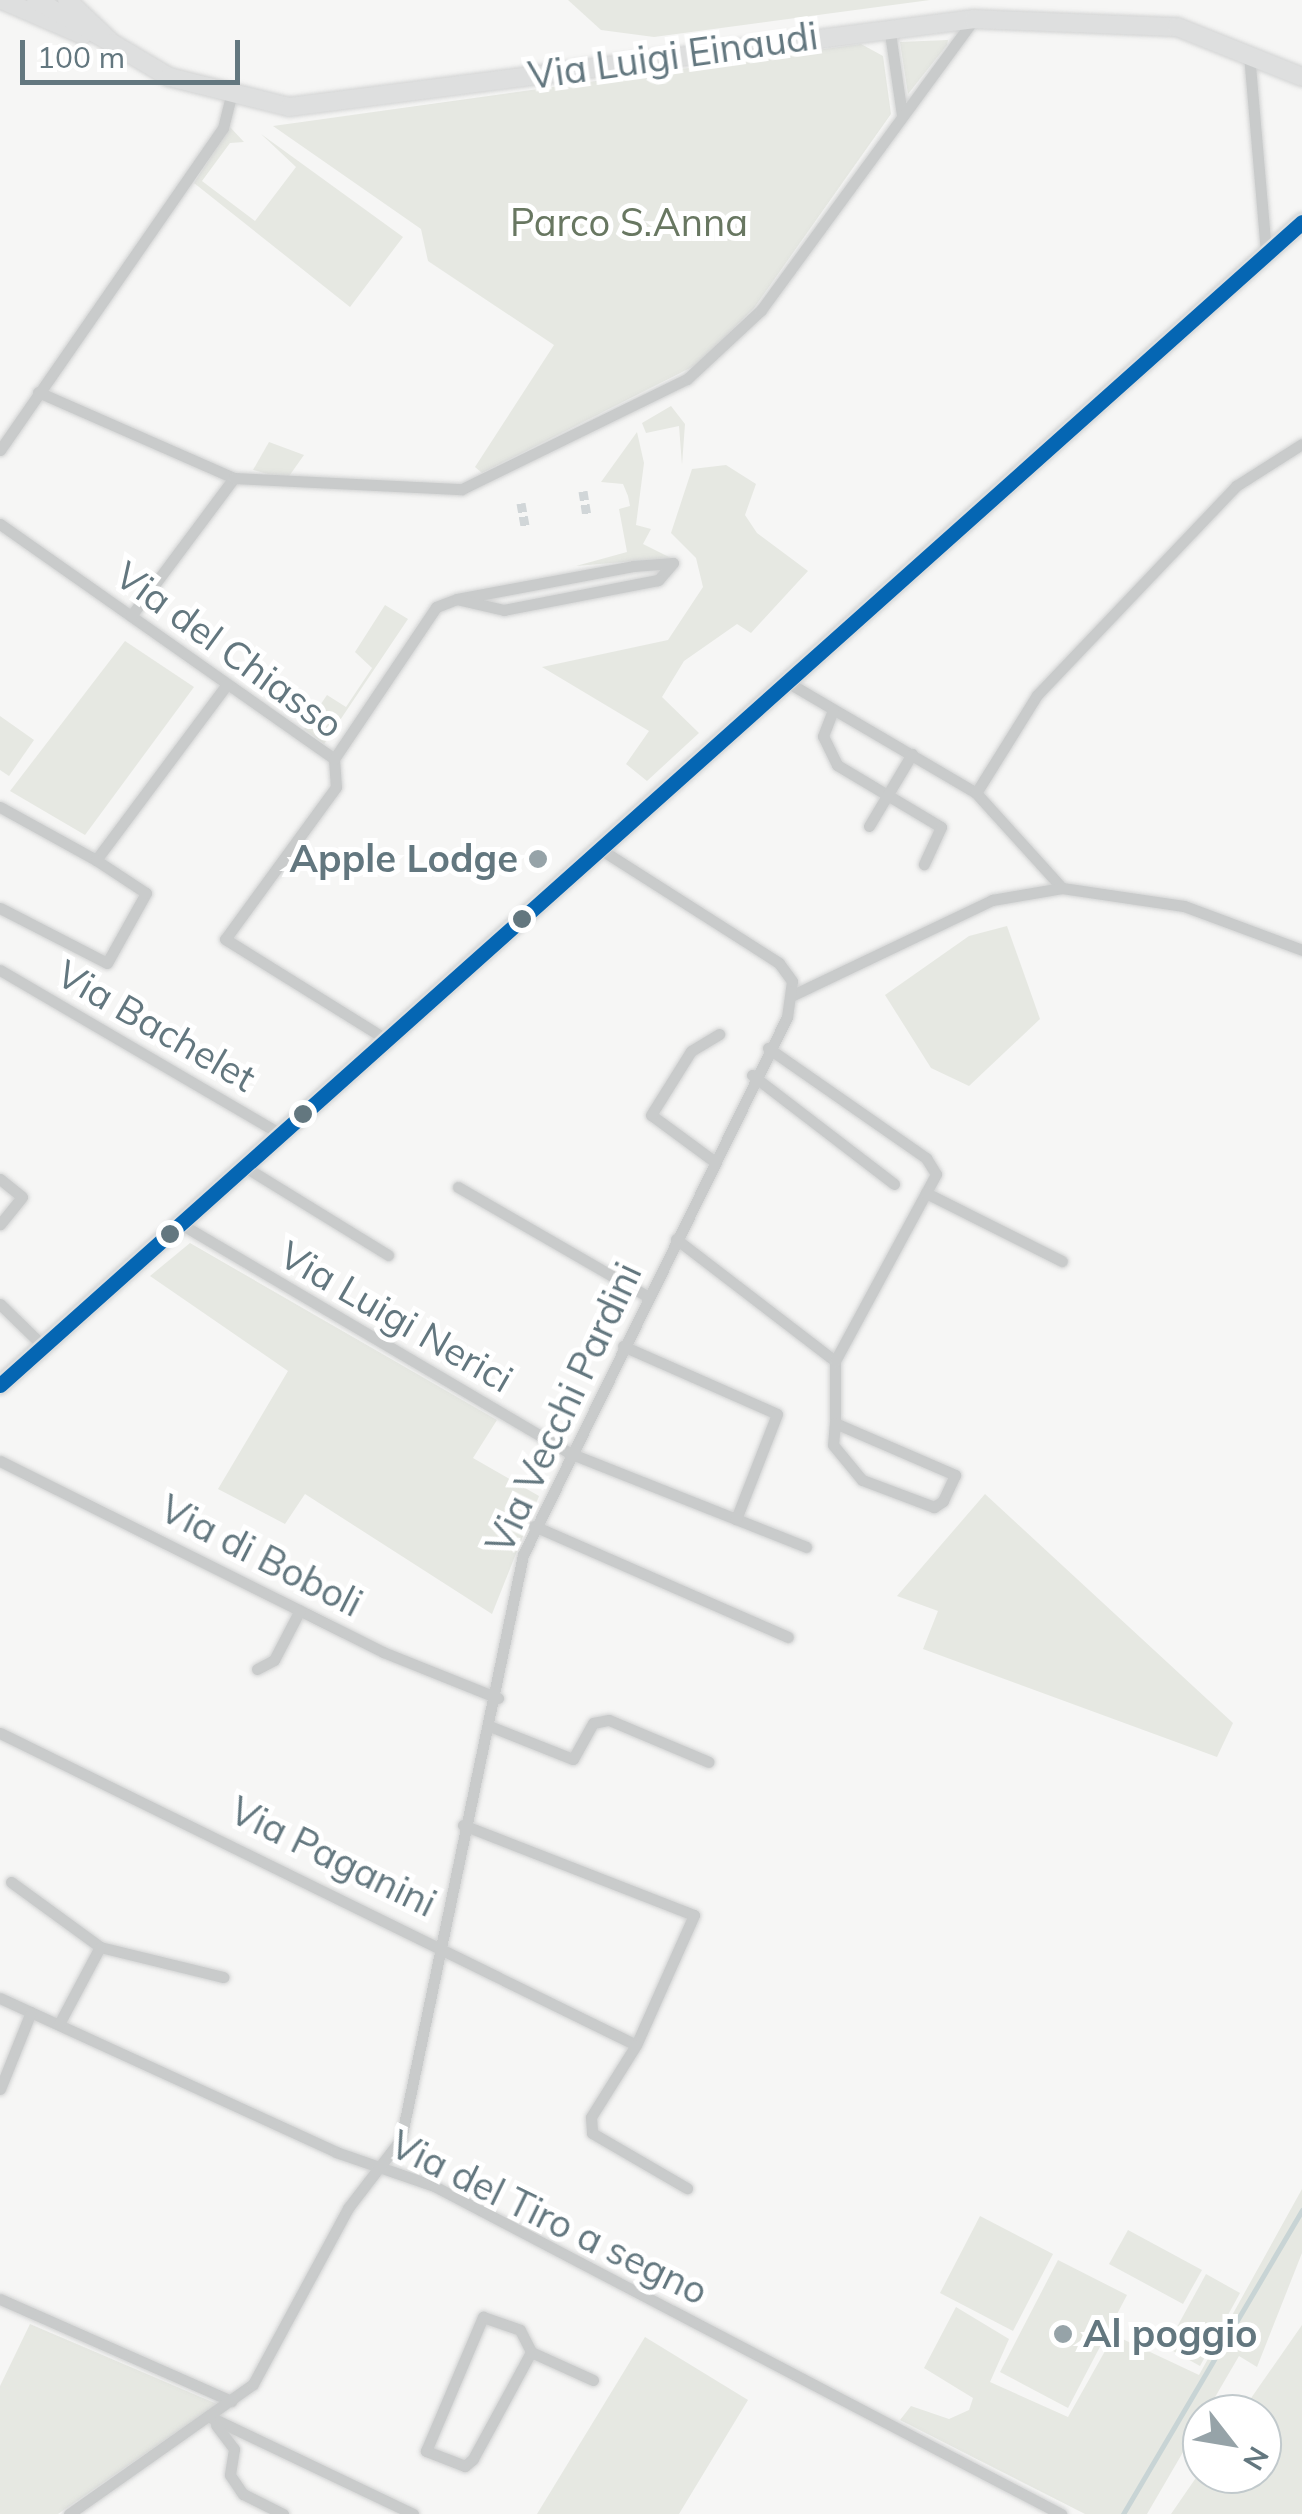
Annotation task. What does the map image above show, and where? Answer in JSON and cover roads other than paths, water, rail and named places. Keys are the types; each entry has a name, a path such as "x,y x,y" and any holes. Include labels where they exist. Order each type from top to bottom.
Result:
{"main road":[{"path":"2,0 112,43"},
{"path":"36,0 84,35"},
{"name":"Via Luigi Einaudi","path":"67,0 112,43 230,99 344,103 888,26 974,19 1154,23 1249,49 1302,77"},
{"path":"0,1385 1302,222"}],"street":[{"path":"38,392 234,478 462,489 644,404 750,323 974,19"},
{"path":"888,26 902,115"},
{"path":"1249,49 1266,254"},
{"path":"0,450 223,128 230,99"},
{"path":"976,793 1037,695 1236,486 1302,444"},
{"path":"131,616 234,478"},
{"name":"Via del Chiasso","path":"0,524 334,759 336,788 226,939 387,1040"},
{"path":"334,759 378,706 424,617 457,599 673,564 658,580 504,610 457,599"},
{"path":"787,682 976,793 1062,888"},
{"path":"96,860 227,684"},
{"path":"833,710 828,753 887,796 941,828 924,864"},
{"path":"869,826 912,754"},
{"path":"0,807 96,860 146,894 106,963 0,908"},
{"path":"600,849 779,962 793,995 992,900 1062,888 1184,906 1302,950"},
{"name":"Via Bachelet","path":"0,970 281,1134"},
{"name":"Via Vecchi Pardini","path":"69,2514 252,2384 348,2208 401,2139 436,1941 463,1825 492,1727 534,1526 793,995"},
{"path":"711,1158 652,1116 690,1051 719,1034"},
{"path":"768,1048 926,1158 936,1174 835,1360 833,1446 862,1480 934,1507 942,1501 955,1475 835,1423"},
{"path":"752,1075 894,1184"},
{"path":"244,1167 388,1255"},
{"path":"0,1179 22,1197 0,1224"},
{"path":"458,1187 648,1296"},
{"path":"926,1193 1062,1261"},
{"name":"Via Luigi Nerici","path":"181,1224 569,1453 806,1547"},
{"path":"676,1239 835,1360"},
{"path":"0,1304 44,1346"},
{"path":"623,1346 777,1414 736,1519"},
{"name":"Via di Boboli","path":"0,1461 300,1610 498,1698"},
{"path":"534,1526 788,1636"},
{"path":"257,1669 274,1660 300,1610"},
{"path":"492,1727 574,1759 592,1723 609,1720 709,1762"},
{"name":"Via Paganini","path":"0,1733 436,1941 636,2044"},
{"path":"463,1825 694,1915 636,2044 591,2117 592,2133 688,2188"},
{"path":"11,1882 100,1947 223,1977"},
{"path":"59,2024 100,1947"},
{"name":"Via del Tiro a segno","path":"0,1998 384,2166 1061,2514"},
{"path":"0,2089 31,2012"},
{"path":"0,2299 231,2402"},
{"path":"532,2352 473,2460 465,2466 426,2450 483,2318 520,2330 532,2352 593,2380"},
{"path":"210,2417 234,2449 230,2474 242,2494 283,2514"},
{"path":"210,2417 412,2514"}],"waterway":[{"path":"1123,2514 1302,2210"}],"tunnel":[{"path":"583,491 587,515"},
{"path":"521,503 525,526"}],"place":[{"name":"Apple Lodge","path":"538,859"},
{"name":"Al poggio","path":"1063,2334"}],"park label":[{"name":"Parco S.Anna","path":"629,223"}]}
